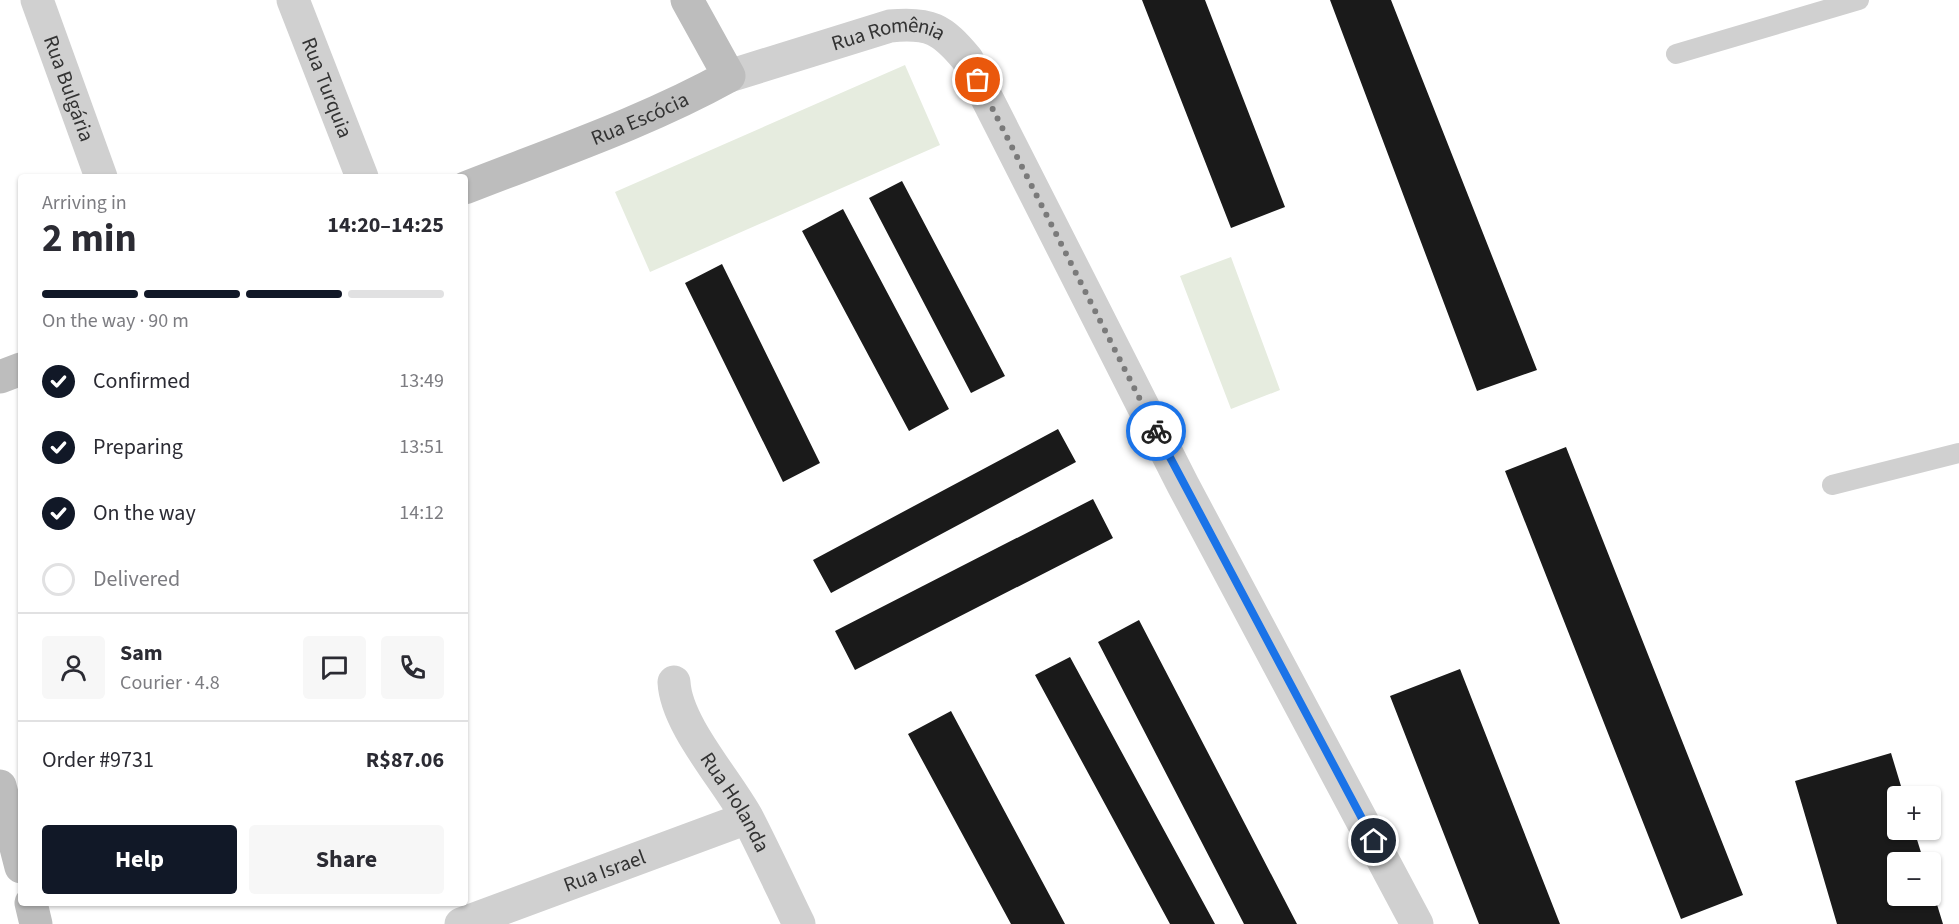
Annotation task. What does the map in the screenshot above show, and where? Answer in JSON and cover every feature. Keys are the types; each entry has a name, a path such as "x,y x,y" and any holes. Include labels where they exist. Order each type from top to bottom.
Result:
{"street":[{"name":"Rua Bulgária","path":"37,0 100,174"},
{"name":"Rua Turquia","path":"293,0 361,174"},
{"path":"687,0 729,76"},
{"name":"Rua Romênia","path":"729,76 891,26 914,24 934,29 951,40 967,59 1183,484 1417,924"},
{"name":"Rua Escócia","path":"468,187 656,113 729,76"},
{"path":"0,377 18,370"},
{"name":"Rua Holanda","path":"674,682 676,700 685,719 747,818 799,924"},
{"path":"0,786 18,855"},
{"name":"Rua Israel","path":"461,924 747,818"},
{"path":"32,906 36,924"}],"lane":[{"path":"1676,54 1858,0"},
{"path":"1832,485 1959,453"}],"shaded area":[{"path":"905,65 940,145 650,272 615,192"},
{"path":"1231,257 1280,390 1231,409 1180,276"}],"building":[{"path":"1142,0 1205,0 1285,207 1231,228"},
{"path":"1330,0 1391,0 1537,370 1477,391"},
{"path":"902,181 1005,376 971,393 869,198"},
{"path":"843,209 949,409 909,431 802,231"},
{"path":"722,264 820,463 783,482 685,283"},
{"path":"1058,429 1076,462 831,593 813,560"},
{"path":"1566,447 1743,895 1681,919 1505,471"},
{"path":"1093,499 1113,538 855,670 835,631"},
{"path":"1139,620 1297,924 1244,924 1098,642"},
{"path":"1070,657 1215,924 1170,924 1035,675"},
{"path":"1460,669 1560,924 1479,924 1390,696"},
{"path":"951,711 1065,924 1011,924 908,734"},
{"path":"1891,753 1901,786 1887,786 1887,840 1917,840 1921,852 1887,852 1887,906 1937,906 1943,924 1837,924 1795,781"}],"way so far":[{"path":"978,80 1156,431"}],"route":[{"path":"1156,431 1191,501 1374,841"}]}
